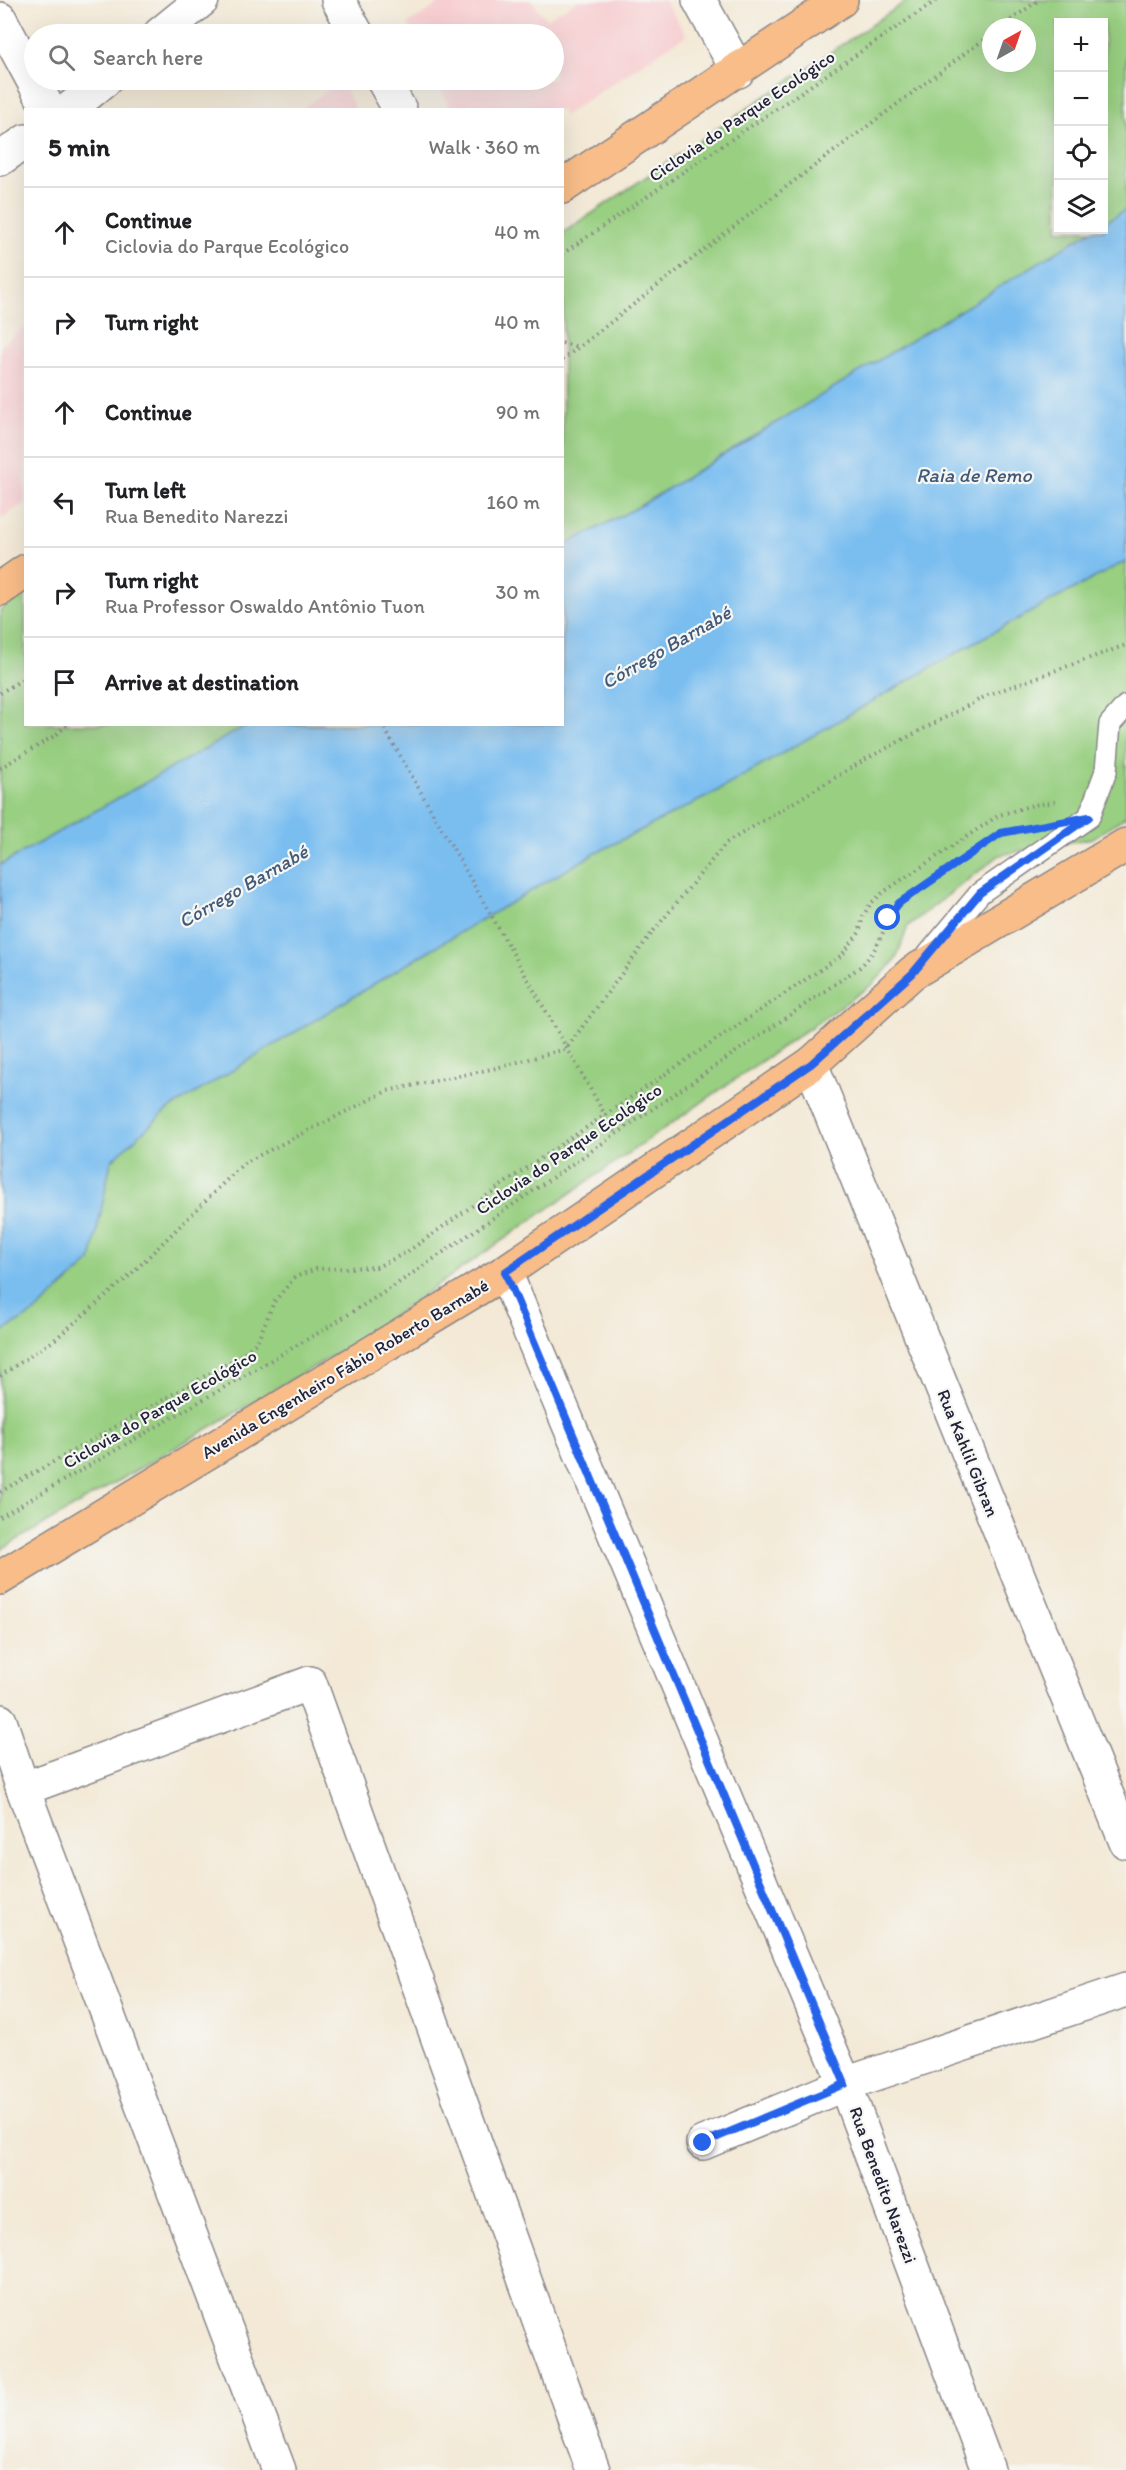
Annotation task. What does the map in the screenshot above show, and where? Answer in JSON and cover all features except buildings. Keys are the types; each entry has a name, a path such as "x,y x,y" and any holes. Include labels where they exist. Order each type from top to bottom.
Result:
{"main road":[{"path":"564,186 841,0"},
{"path":"0,589 24,572"},
{"name":"Avenida Engenheiro Fábio Roberto Barnabé","path":"0,1578 505,1272 811,1064 912,974 1124,854"}],"street":[{"path":"172,24 202,0"},
{"path":"338,0 351,24"},
{"path":"699,0 738,71"},
{"path":"0,19 24,64"},
{"path":"38,90 48,108"},
{"path":"70,108 93,90"},
{"path":"389,90 399,108"},
{"path":"0,159 24,142"},
{"name":"Rua Kahlil Gibran","path":"811,1064 1126,1842"},
{"name":"Rua Benedito Narezzi","path":"505,1272 845,2084 988,2470"},
{"path":"23,1788 310,1683 593,2470"},
{"path":"0,1722 279,2470"},
{"path":"703,2143 845,2084 1126,1990"}],"lane":[{"path":"912,974 980,893 1089,817 1106,771 1110,724 1126,706"}],"path":[{"name":"Ciclovia do Parque Ecológico","path":"564,253 937,0"},
{"path":"1014,18 1040,0"},
{"path":"564,359 758,208 982,41"},
{"path":"564,344 579,348"},
{"path":"0,1376 53,1341 119,1285 244,1163 387,1091 496,1068 566,1049 651,934 726,843 866,759 988,695 1126,645"},
{"path":"0,693 24,678"},
{"path":"0,768 56,735 66,726"},
{"path":"383,726 616,1134"},
{"path":"0,1491 237,1358 257,1341 274,1302 295,1277 316,1269 377,1267 407,1252 605,1114 842,955 859,933 863,916 871,903 894,885 999,815 1033,805 1079,797 1102,780"},
{"name":"Ciclovia do Parque Ecológico","path":"0,1517 381,1295 860,967 872,956 881,942 888,918 899,903 1001,833 1022,829"}],"shaded area":[{"path":"445,0 531,0 546,19 579,0 665,0 686,35 564,115 564,108 450,108 441,90 564,90 564,24 408,24"},
{"path":"328,90 346,90 355,108 303,108"},
{"path":"24,328 24,504 0,519 0,347"}],"green space":[{"path":"908,0 1126,0 1126,816 1093,838 1000,855 908,926 896,959 873,984 351,1345 0,1550 0,610 24,594 24,726 564,726 564,232"}],"water":[{"name":"Raia de Remo","path":"1126,209 1126,561 977,641 712,794 592,855 420,956 166,1111 111,1161 91,1261 35,1312 0,1333 0,865 245,726 564,726 564,545 638,507 1085,234 1108,234 1108,220"}],"route":[{"path":"703,2143 845,2084 505,1272 811,1064 912,974 980,893 1089,817 1001,833 899,903 888,918"}],"water label":[{"name":"Córrego Barnabé","path":"666,647"},
{"name":"Córrego Barnabé","path":"243,886"}]}
